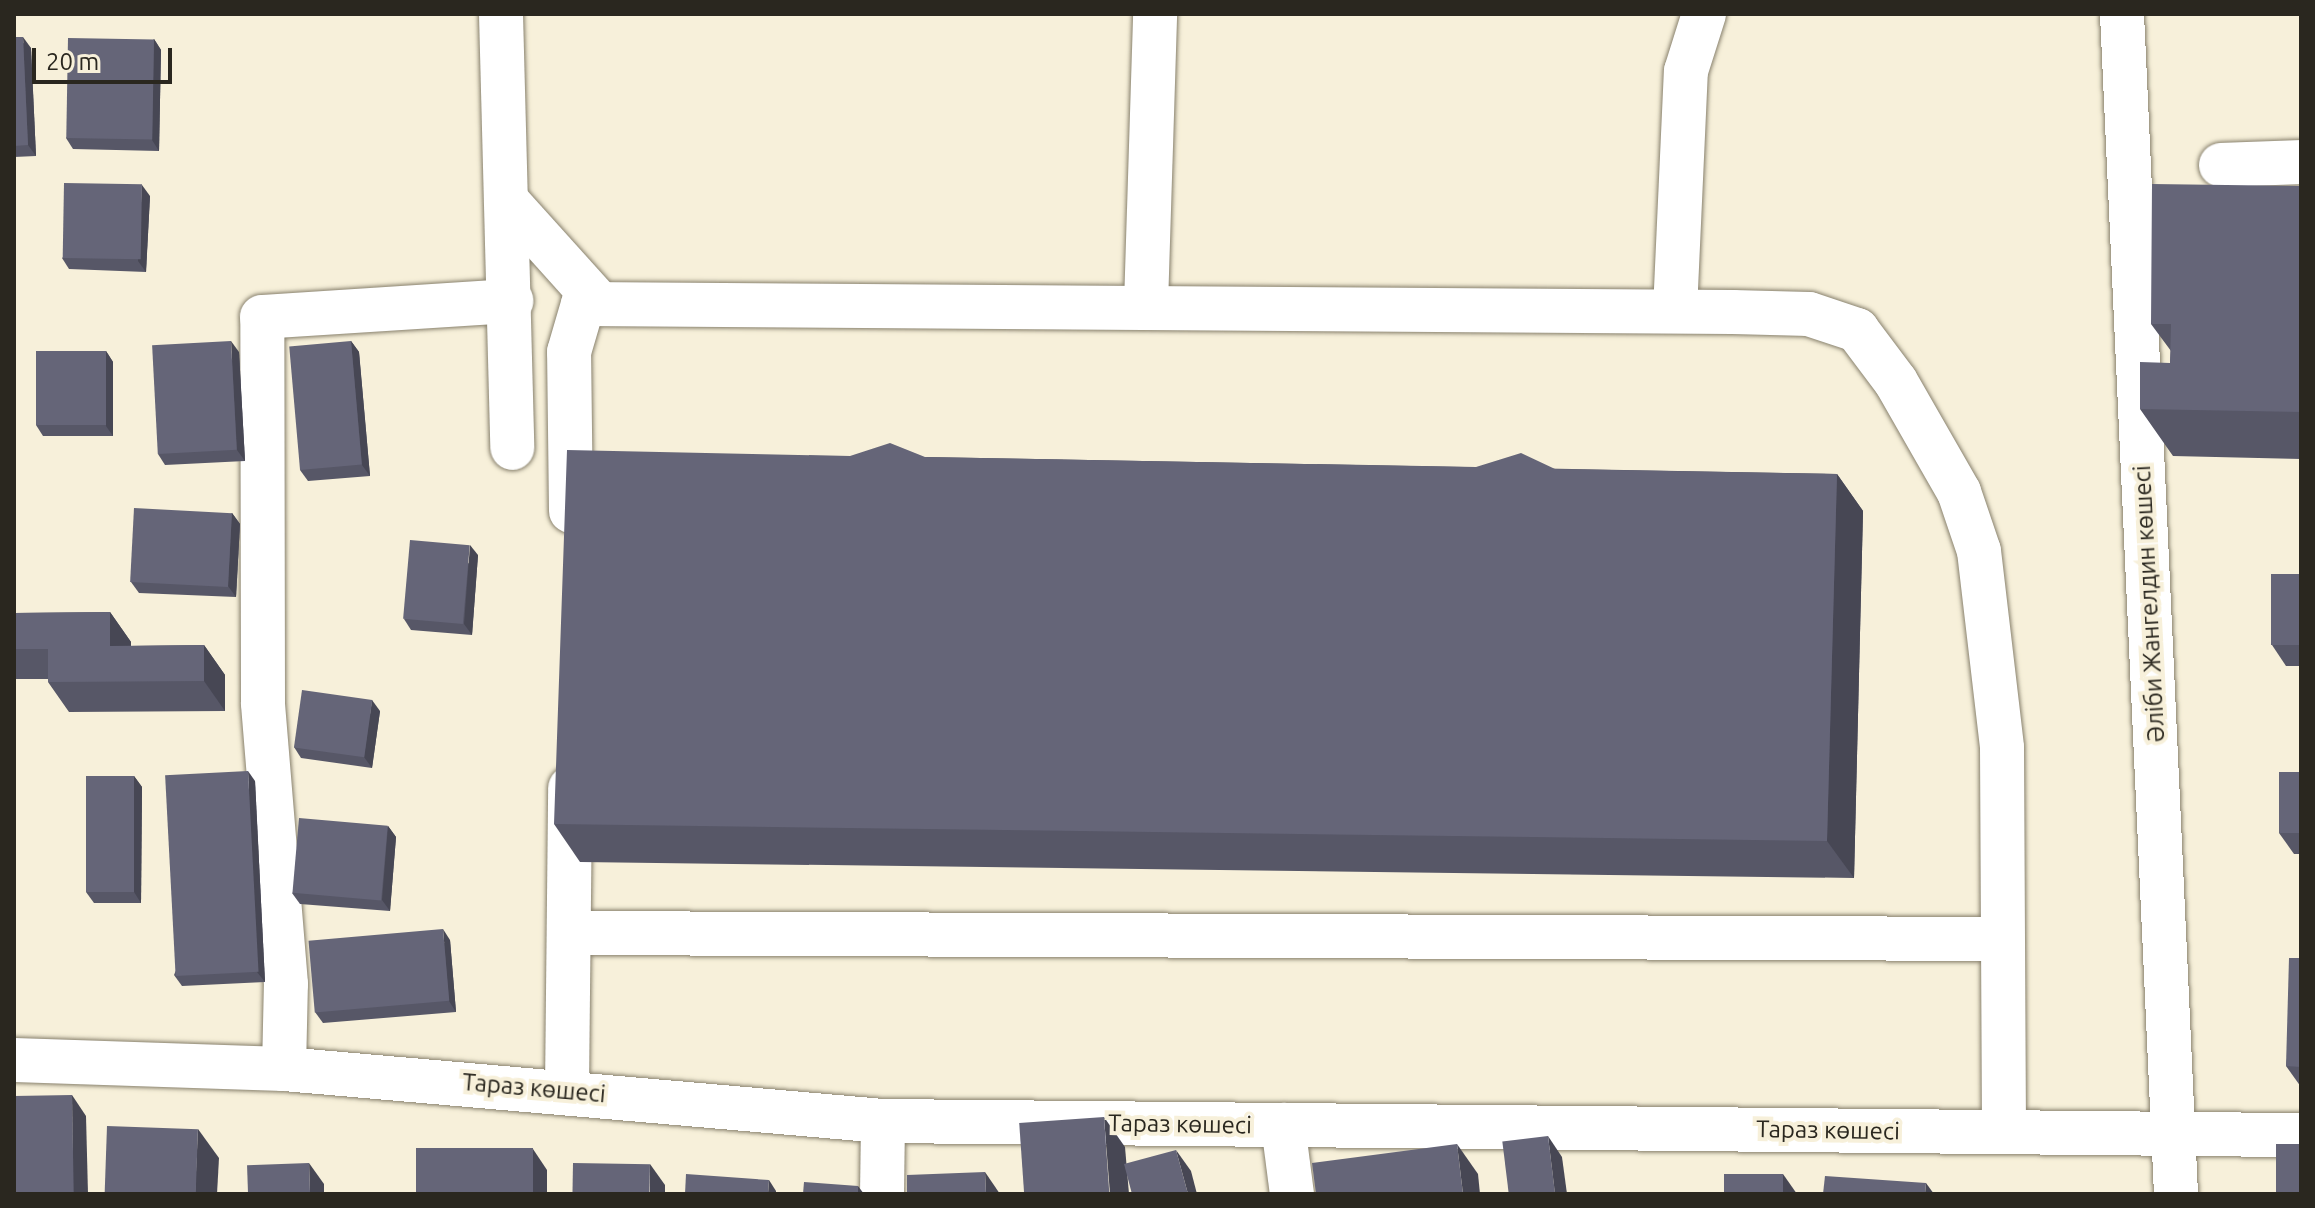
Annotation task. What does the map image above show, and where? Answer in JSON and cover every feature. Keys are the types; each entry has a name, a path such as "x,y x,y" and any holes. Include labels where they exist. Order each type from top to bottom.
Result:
{"street":[{"path":"501,14 511,301 512,448"},
{"path":"1146,305 1155,14"},
{"path":"1675,311 1686,71 1704,14"},
{"name":"Әліби Жангелдин көшесі","path":"2122,14 2176,1194"},
{"path":"2221,165 2301,162"},
{"path":"507,201 599,303"},
{"path":"284,1069 286,984 263,703 262,317 511,301"},
{"path":"571,555 569,352 574,320 583,304 1146,305 1675,311 1809,314 1857,330 1959,492 1979,551 2002,748 1999,939 2004,1132"},
{"path":"567,1089 570,744"},
{"path":"570,933 1999,939"},
{"name":"Тараз көшесі","path":"14,1060 284,1069 567,1089 883,1121 2301,1135"},
{"path":"882,1194 883,1121"},
{"path":"1027,1122 1027,1165"},
{"path":"1283,1125 1292,1194"}],"building":[{"path":"14,37 23,37 28,145 14,146"},
{"path":"68,38 154,40 152,139 66,138"},
{"path":"64,183 142,184 141,259 63,258"},
{"path":"2152,184 2301,186 2301,412 2140,409 2140,362 2170,363 2171,324 2151,324"},
{"path":"231,341 237,450 158,454 152,345"},
{"path":"351,341 362,465 300,470 289,346"},
{"path":"36,351 106,351 106,425 36,425"},
{"path":"890,443 925,457 1476,467 1521,453 1555,469 1837,474 1827,841 554,824 567,450 850,456"},
{"path":"134,508 232,513 228,587 130,582"},
{"path":"410,540 470,545 463,624 403,619"},
{"path":"2271,574 2301,574 2301,645 2271,645"},
{"path":"110,612 110,646 204,645 204,681 48,682 48,649 14,649 14,613"},
{"path":"302,690 372,700 364,757 294,747"},
{"path":"248,771 259,972 176,976 165,775"},
{"path":"2279,772 2301,772 2301,833 2279,833"},
{"path":"86,776 134,776 134,892 86,892"},
{"path":"299,818 388,826 381,900 292,893"},
{"path":"443,929 449,1001 315,1012 309,941"},
{"path":"2289,958 2301,958 2301,1067 2286,1066"},
{"path":"72,1095 74,1194 16,1194 14,1096"},
{"path":"1104,1117 1109,1194 1024,1194 1019,1123"},
{"path":"107,1126 198,1129 196,1194 105,1194"},
{"path":"1548,1136 1555,1194 1509,1194 1502,1142"},
{"path":"1457,1144 1463,1194 1316,1194 1312,1163"},
{"path":"2276,1144 2301,1144 2301,1194 2276,1194"},
{"path":"416,1148 533,1148 533,1194 416,1194"},
{"path":"1176,1150 1188,1194 1132,1194 1124,1164"},
{"path":"309,1163 310,1194 248,1194 247,1165"},
{"path":"573,1163 650,1164 649,1194 572,1194"},
{"path":"985,1172 986,1194 907,1194 907,1175"},
{"path":"686,1174 769,1180 768,1194 685,1194"},
{"path":"1724,1174 1783,1174 1783,1194 1724,1194"},
{"path":"1825,1176 1926,1183 1925,1194 1823,1194"},
{"path":"804,1182 858,1186 858,1194 803,1194"}]}
